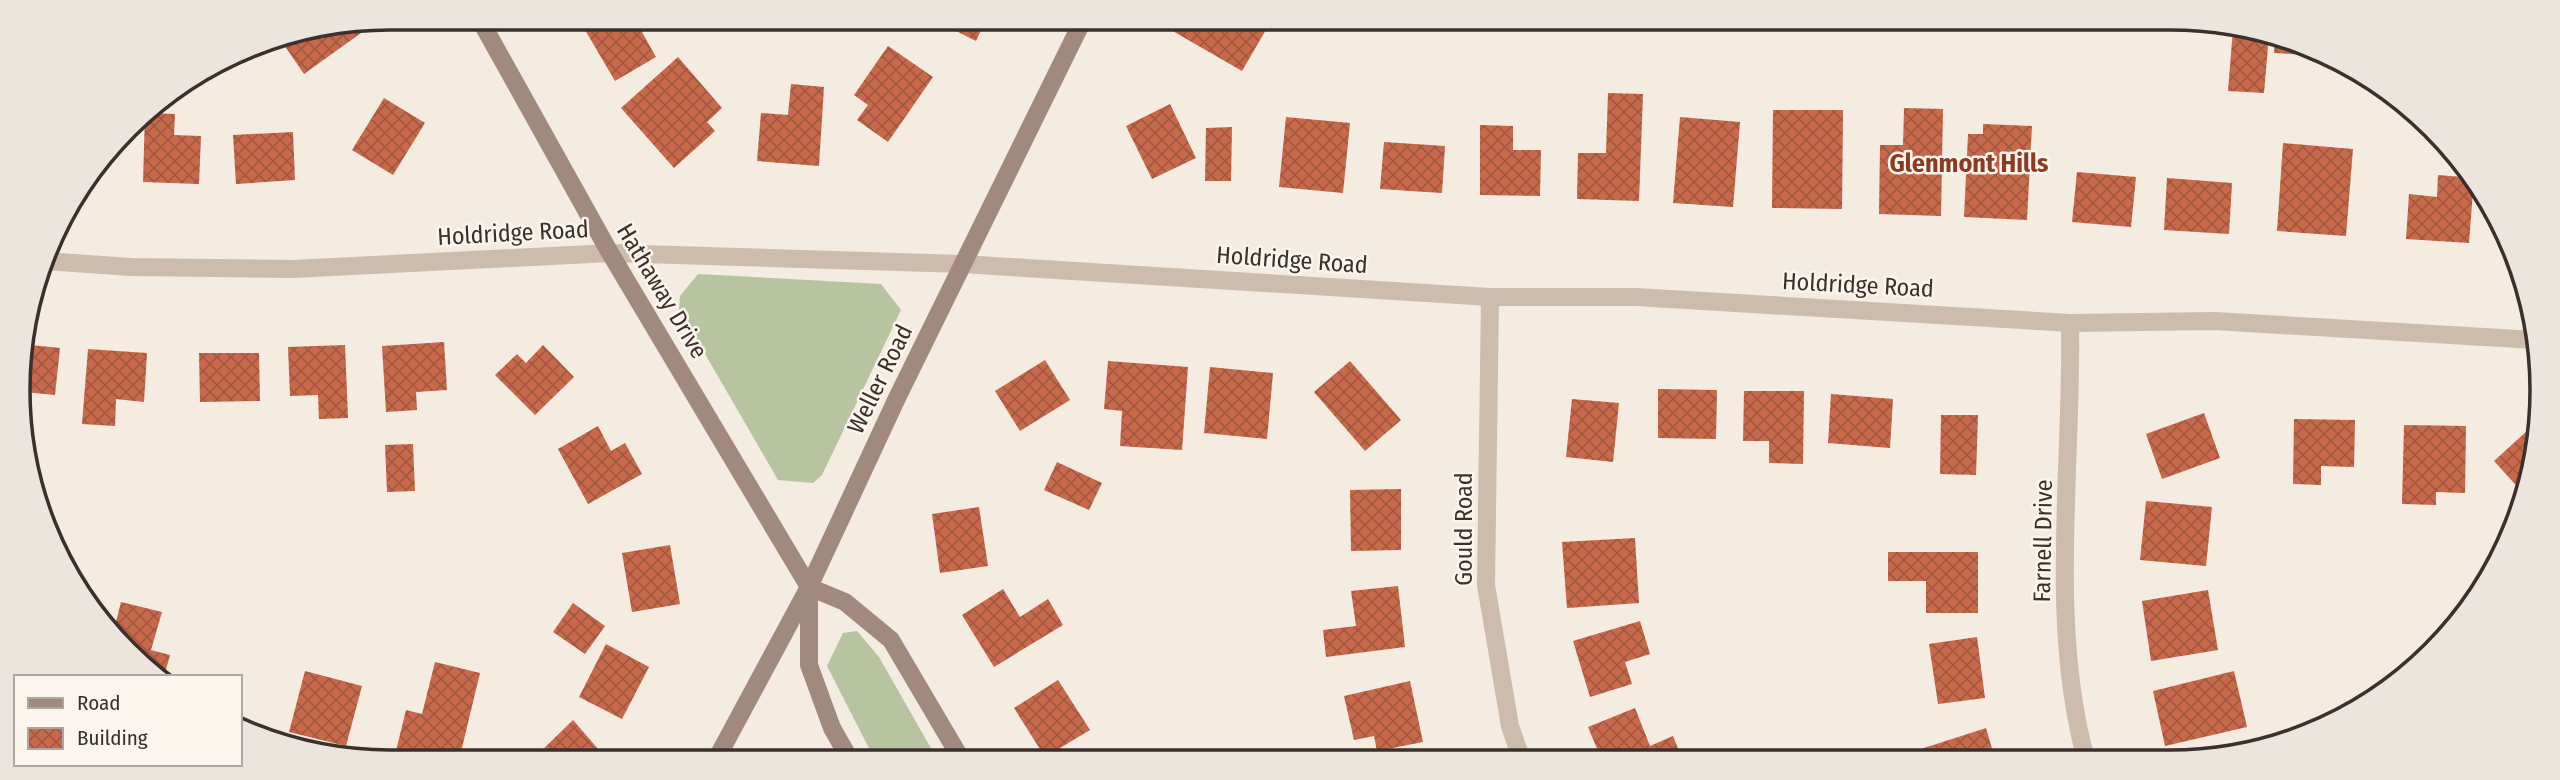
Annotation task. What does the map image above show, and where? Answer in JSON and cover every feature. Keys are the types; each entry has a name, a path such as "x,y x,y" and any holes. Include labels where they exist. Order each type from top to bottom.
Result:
{"street":[{"name":"Hathaway Drive","path":"486,30 610,253 809,587"},
{"name":"Weller Road","path":"721,750 809,587 962,264 1078,30"},
{"name":"Holdridge Road","path":"54,262 131,267 293,269 610,253 962,264 1490,297 1636,297 2070,323 2214,320 2526,339"},
{"name":"Gould Road","path":"1490,297 1486,585 1510,726 1518,750"},
{"name":"Farnell Drive","path":"2070,323 2065,600 2077,727 2083,750"},
{"path":"845,750 832,728 809,665 809,587 845,602 891,640 956,750"}],"green space":[{"path":"698,274 881,284 901,310 822,475 813,483 778,480 679,309 680,296"},
{"path":"857,631 879,657 932,750 870,750 827,666 843,633"}],"building":[{"path":"585,30 646,30 642,32 656,57 615,81"},
{"path":"954,30 981,30 976,41"},
{"path":"1171,30 1266,30 1242,71"},
{"path":"343,33 361,33 304,74 285,46"},
{"path":"2232,36 2268,44 2264,93 2228,91"},
{"path":"888,46 933,77 888,142 857,120 868,105 854,95"},
{"path":"2274,46 2302,55 2274,53"},
{"path":"678,57 722,108 707,122 715,131 674,168 621,108"},
{"path":"791,84 824,87 819,166 757,161 761,113 788,115"},
{"path":"1608,93 1643,94 1639,201 1577,199 1578,153 1606,153"},
{"path":"384,98 425,123 393,175 352,150"},
{"path":"1170,104 1196,158 1152,179 1126,126"},
{"path":"1904,108 1943,109 1941,216 1879,214 1880,145 1903,145"},
{"path":"1773,110 1843,110 1842,209 1772,208"},
{"path":"159,113 175,114 174,135 201,136 199,184 143,182 145,126"},
{"path":"1286,117 1350,123 1343,193 1279,187"},
{"path":"1680,117 1740,122 1733,207 1673,203"},
{"path":"1983,124 2032,126 2027,220 1964,217 1968,134 1983,134"},
{"path":"1480,125 1513,126 1513,150 1541,150 1540,196 1480,195"},
{"path":"1232,127 1231,181 1205,181 1206,128"},
{"path":"293,132 295,180 236,184 233,135"},
{"path":"1384,142 1445,146 1442,193 1380,189"},
{"path":"2283,143 2353,149 2346,236 2277,231"},
{"path":"2077,172 2136,177 2131,227 2072,222"},
{"path":"2438,175 2460,177 2470,190 2473,195 2469,243 2406,239 2409,194 2437,197"},
{"path":"2167,178 2232,183 2229,234 2164,230"},
{"path":"444,342 447,390 416,392 417,410 386,412 382,346"},
{"path":"33,345 60,348 55,395 30,393"},
{"path":"345,345 348,418 319,419 318,395 290,396 288,347"},
{"path":"543,345 574,377 535,415 495,375 517,354 526,363"},
{"path":"88,349 147,353 144,402 116,399 115,426 82,424"},
{"path":"199,353 259,353 260,401 200,402"},
{"path":"1045,360 1070,400 1020,431 995,391"},
{"path":"1108,361 1188,367 1182,450 1120,446 1122,411 1104,409"},
{"path":"1350,361 1401,420 1365,451 1314,392"},
{"path":"1210,367 1273,373 1267,439 1204,433"},
{"path":"1658,389 1717,390 1716,439 1658,438"},
{"path":"1744,391 1804,391 1803,464 1769,463 1769,441 1743,441"},
{"path":"1831,394 1893,399 1890,448 1828,443"},
{"path":"1572,399 1619,403 1613,462 1566,457"},
{"path":"2204,413 2220,458 2162,479 2146,434"},
{"path":"1941,415 1978,415 1976,475 1940,474"},
{"path":"2294,419 2355,420 2354,467 2321,466 2321,485 2293,484"},
{"path":"2404,425 2466,426 2465,493 2436,492 2436,505 2402,504"},
{"path":"598,426 611,451 625,443 642,474 588,504 558,449"},
{"path":"2528,430 2517,486 2494,461"},
{"path":"413,444 415,491 387,492 385,445"},
{"path":"1057,462 1102,483 1089,510 1044,490"},
{"path":"1401,489 1401,550 1351,551 1350,490"},
{"path":"2146,501 2212,507 2206,566 2140,560"},
{"path":"979,507 988,566 940,573 932,514"},
{"path":"1635,538 1639,603 1567,608 1562,542"},
{"path":"670,545 680,604 632,612 622,553"},
{"path":"1888,552 1978,552 1978,613 1926,613 1926,581 1888,581"},
{"path":"1398,586 1405,647 1326,657 1323,630 1356,626 1351,591"},
{"path":"1003,589 1020,617 1048,599 1063,625 994,667 962,615"},
{"path":"2208,590 2218,650 2151,661 2142,601"},
{"path":"121,602 162,612 151,650 170,655 165,672 135,645 116,624"},
{"path":"573,603 605,626 585,654 553,632"},
{"path":"1640,621 1650,654 1625,662 1632,684 1590,697 1573,641"},
{"path":"1977,637 1985,698 1938,704 1929,644"},
{"path":"606,644 649,667 622,719 579,697"},
{"path":"435,662 480,673 461,750 396,750 406,710 422,714"},
{"path":"305,671 362,686 346,746 289,732"},
{"path":"2234,671 2247,727 2165,746 2153,691"},
{"path":"1058,680 1090,730 1057,750 1041,750 1014,708"},
{"path":"1410,681 1423,742 1377,750 1374,736 1354,740 1344,696"},
{"path":"1635,708 1650,746 1673,736 1679,750 1598,750 1588,727"},
{"path":"573,720 599,750 542,750"},
{"path":"1986,728 1992,750 1921,750"}],"district":[{"name":"Glenmont Hills","path":"1969,163"}]}
